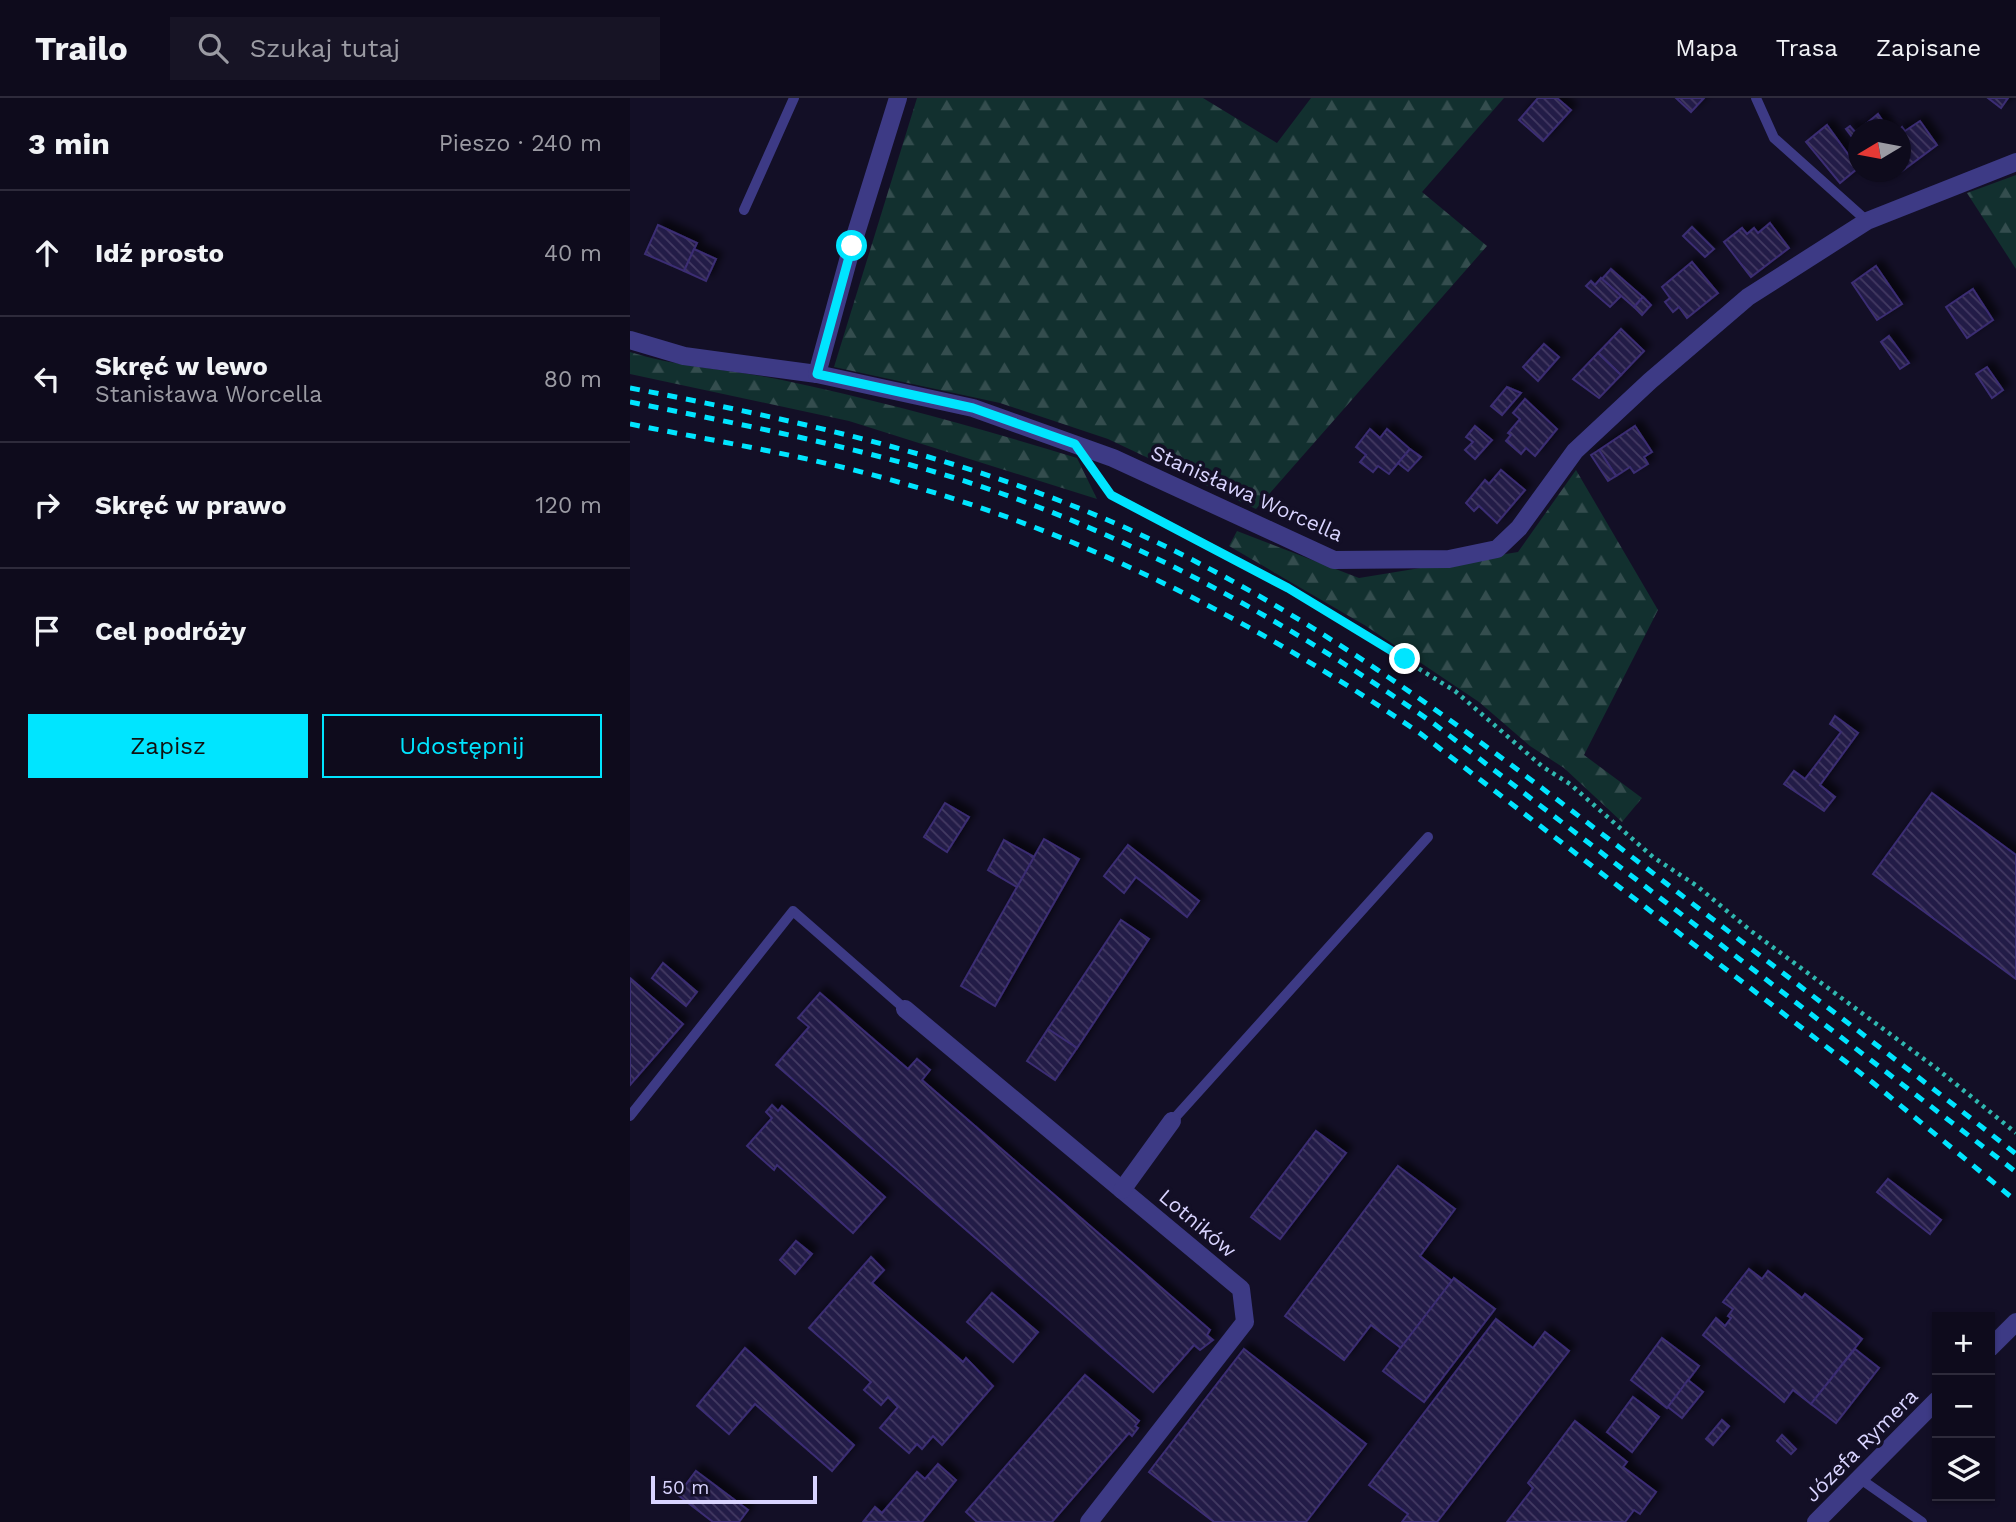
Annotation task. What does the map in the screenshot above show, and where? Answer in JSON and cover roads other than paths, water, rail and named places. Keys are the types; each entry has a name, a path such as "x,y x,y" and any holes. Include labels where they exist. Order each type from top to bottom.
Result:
{"street":[{"path":"817,374 852,246 898,98"},
{"name":"Stanisława Worcella","path":"630,340 684,356 817,374 973,408 1114,458 1335,560 1449,559 1497,549 1519,528 1574,452 1650,381 1748,297 1867,221 2016,162"},
{"name":"Lotników","path":"905,1009 1241,1289 1245,1322 1089,1522"},
{"path":"1122,1190 1172,1121"},
{"path":"1995,1343 2016,1322"},
{"name":"Józefa Rymera","path":"1816,1522 1932,1406"}],"lane":[{"path":"744,210 794,98"},
{"path":"1756,98 1774,138 1867,221"},
{"path":"1172,1121 1428,837"},
{"path":"630,1116 793,911 905,1009"},
{"path":"1859,1478 1922,1522"}],"railway":[{"path":"630,388 820,428 1006,481 1126,528 1265,599 1396,682 1459,727 2016,1154"},
{"path":"630,402 834,445 955,478 1019,500 1143,552 1262,614 1433,723 2016,1172"},
{"path":"630,424 821,462 957,500 1096,552 1163,583 1294,653 1421,734 1872,1082 2016,1201"}]}
